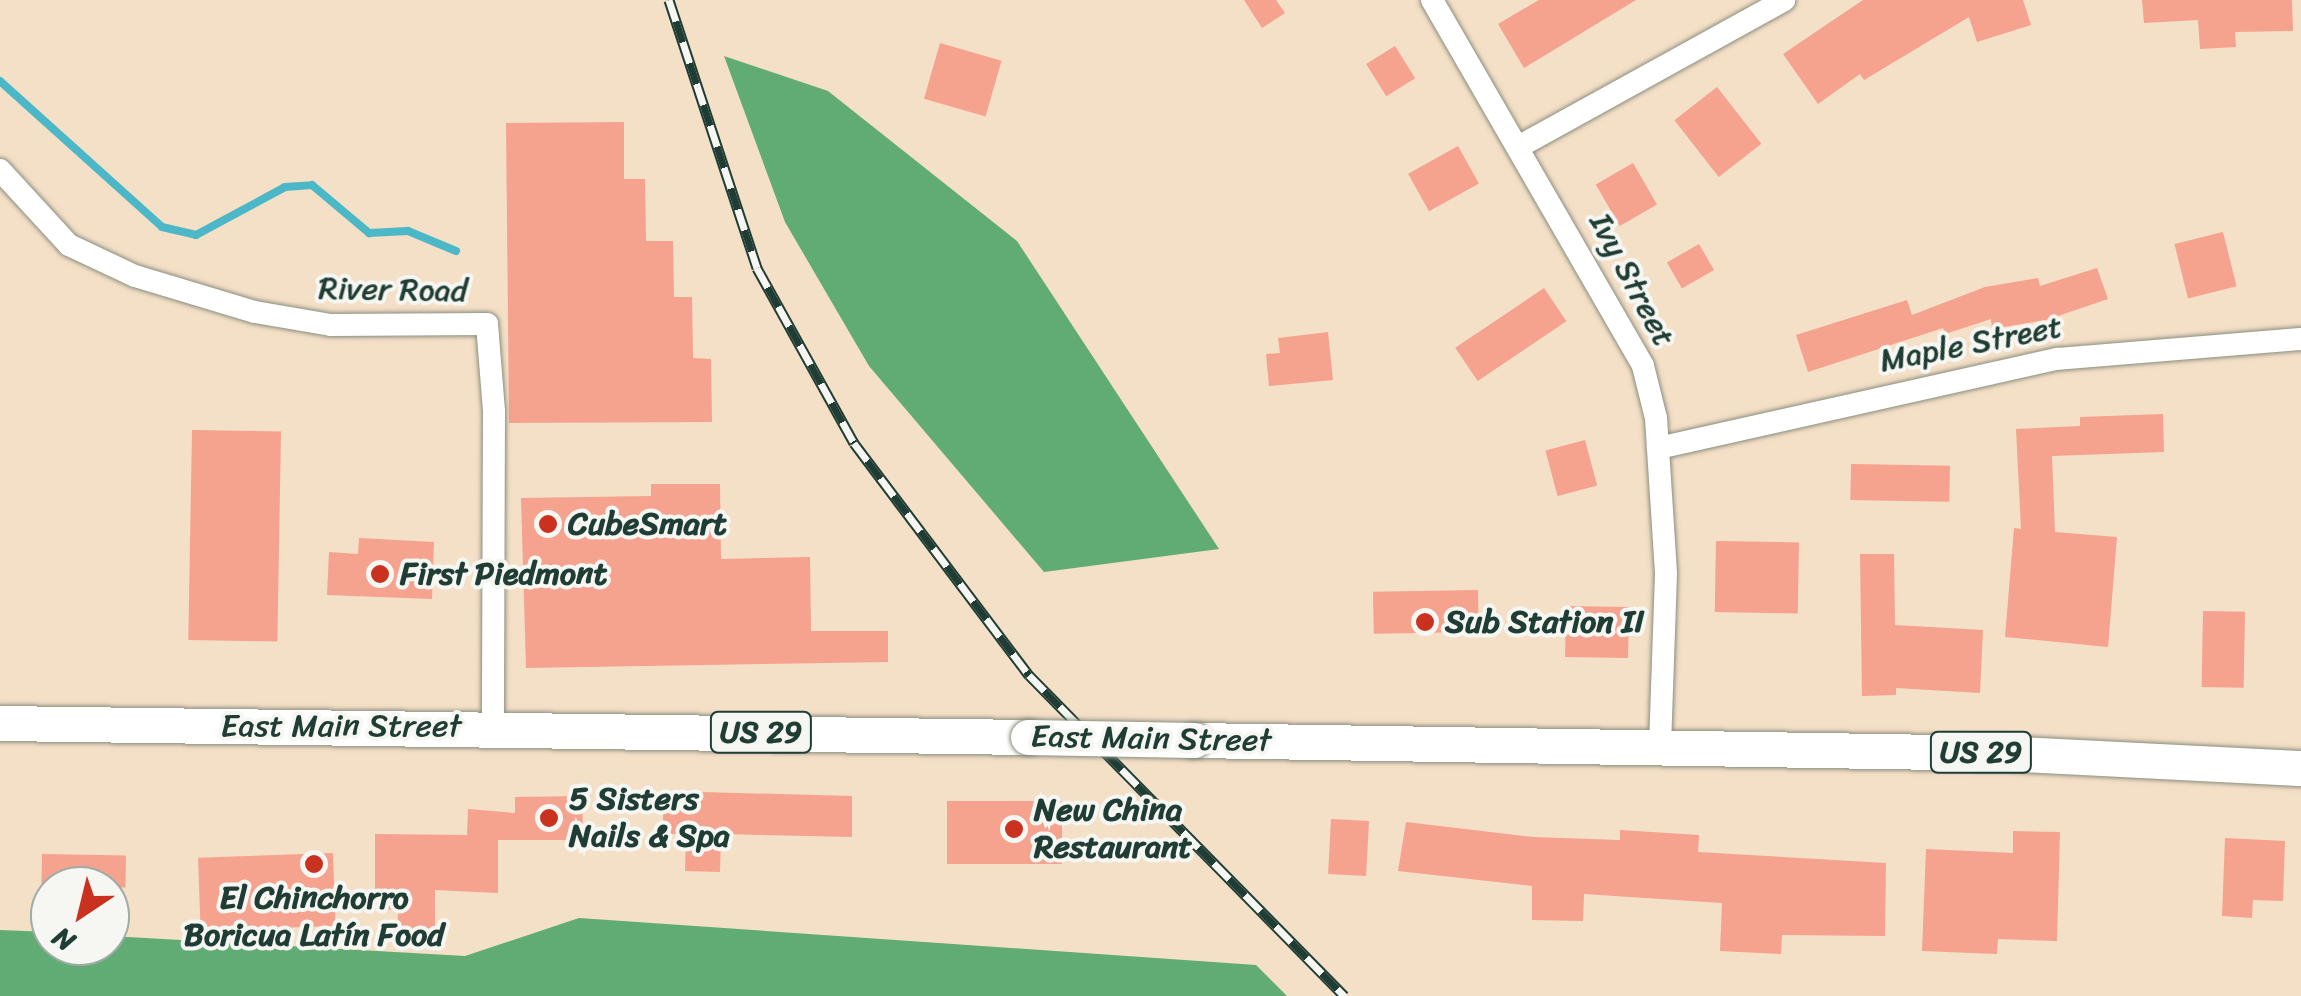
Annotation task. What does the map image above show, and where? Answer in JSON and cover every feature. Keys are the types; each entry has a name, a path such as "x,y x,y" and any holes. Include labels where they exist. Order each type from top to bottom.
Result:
{"main road":[{"name":"East Main Street","path":"0,723 1660,745 2301,768"}],"street":[{"name":"Ivy Street","path":"1432,0 1632,341 1651,392 1666,574 1660,745"},
{"path":"1520,146 1784,0"},
{"name":"River Road","path":"0,170 69,245 135,276 256,312 331,325 487,324 494,412 494,727"},
{"name":"Maple Street","path":"1658,448 2040,361 2301,339"}],"green space":[{"path":"724,56 828,91 1017,241 1219,549 1044,572 869,366 785,222"},
{"path":"579,918 1256,965 1287,996 0,996 0,930 30,931 30,966 130,966 130,937 465,956"}],"building":[{"path":"1244,0 1276,0 1285,13 1262,28"},
{"path":"1539,0 1636,0 1524,68 1498,24"},
{"path":"1863,0 2023,0 2031,25 1977,42 1969,17 1864,80 1860,74 1818,104 1783,54"},
{"path":"2142,0 2292,0 2293,31 2235,32 2236,47 2200,49 2198,20 2144,23"},
{"path":"940,43 1002,61 986,116 924,99"},
{"path":"1395,46 1415,78 1386,96 1366,64"},
{"path":"1717,87 1761,144 1719,177 1674,120"},
{"path":"624,122 624,179 645,179 646,241 673,241 674,297 692,297 693,358 711,359 712,422 509,423 506,123"},
{"path":"1458,146 1479,184 1429,211 1408,174"},
{"path":"1633,163 1657,205 1620,226 1596,184"},
{"path":"2223,232 2237,286 2188,298 2174,244"},
{"path":"1699,244 1714,270 1682,288 1667,262"},
{"path":"2097,268 2108,299 2046,320 1992,329 1991,319 1945,334 1943,328 1808,372 1796,335 1907,300 1912,315 1985,287 2038,278 2040,286"},
{"path":"1544,288 1566,321 1478,381 1455,348"},
{"path":"1328,332 1333,380 1269,386 1266,354 1280,353 1278,338"},
{"path":"2163,414 2164,452 2052,456 2055,532 2117,537 2108,647 2005,637 2014,528 2021,529 2016,429 2080,426 2080,417"},
{"path":"192,430 281,432 277,642 188,640"},
{"path":"1585,440 1597,485 1558,496 1545,451"},
{"path":"1851,464 1950,466 1949,502 1850,500"},
{"path":"651,484 720,484 721,559 810,557 811,631 888,631 888,662 526,668 521,498 651,496"},
{"name":"First Piedmont","path":"359,538 434,542 432,599 327,595 329,552 358,554"},
{"path":"1716,541 1799,542 1798,613 1715,612"},
{"path":"1860,554 1894,554 1895,625 1983,630 1980,693 1896,688 1896,695 1862,696"},
{"path":"1478,590 1479,632 1374,634 1373,592"},
{"path":"1566,606 1629,607 1628,658 1565,657"},
{"path":"2203,611 2245,612 2244,688 2202,687"},
{"path":"663,791 852,796 852,837 721,834 720,872 685,871 686,834 663,834"},
{"path":"582,796 583,840 498,840 498,893 435,890 435,944 397,944 398,910 375,909 375,834 467,835 468,809 515,813 515,797"},
{"path":"947,801 1062,801 1062,864 947,864"},
{"path":"1331,819 1369,821 1366,876 1328,874"},
{"path":"1406,822 1533,837 1620,840 1620,830 1699,835 1698,852 1886,863 1885,936 1782,935 1781,954 1720,951 1722,903 1584,894 1583,921 1532,920 1532,886 1398,871"},
{"path":"2013,831 2060,832 2057,941 1998,939 1997,954 1922,951 1926,849 2013,853"},
{"path":"2225,838 2285,841 2283,901 2253,900 2252,918 2222,916"},
{"path":"333,853 336,926 201,931 198,858"},
{"path":"42,854 126,855 126,866 42,866"}],"waterway":[{"path":"0,81 162,227 196,235 285,187 312,185 369,233 408,231 456,251"}],"railway":[{"path":"669,0 757,268 854,443 1029,675 1344,996"}],"place":[{"name":"CubeSmart","path":"548,524"},
{"name":"First Piedmont","path":"380,574"},
{"name":"Sub Station II","path":"1425,622"},
{"name":"5 Sisters Nails & Spa","path":"549,818"},
{"name":"New China Restaurant","path":"1014,829"},
{"name":"El Chinchorro Boricua Latín Food","path":"314,864"}]}
